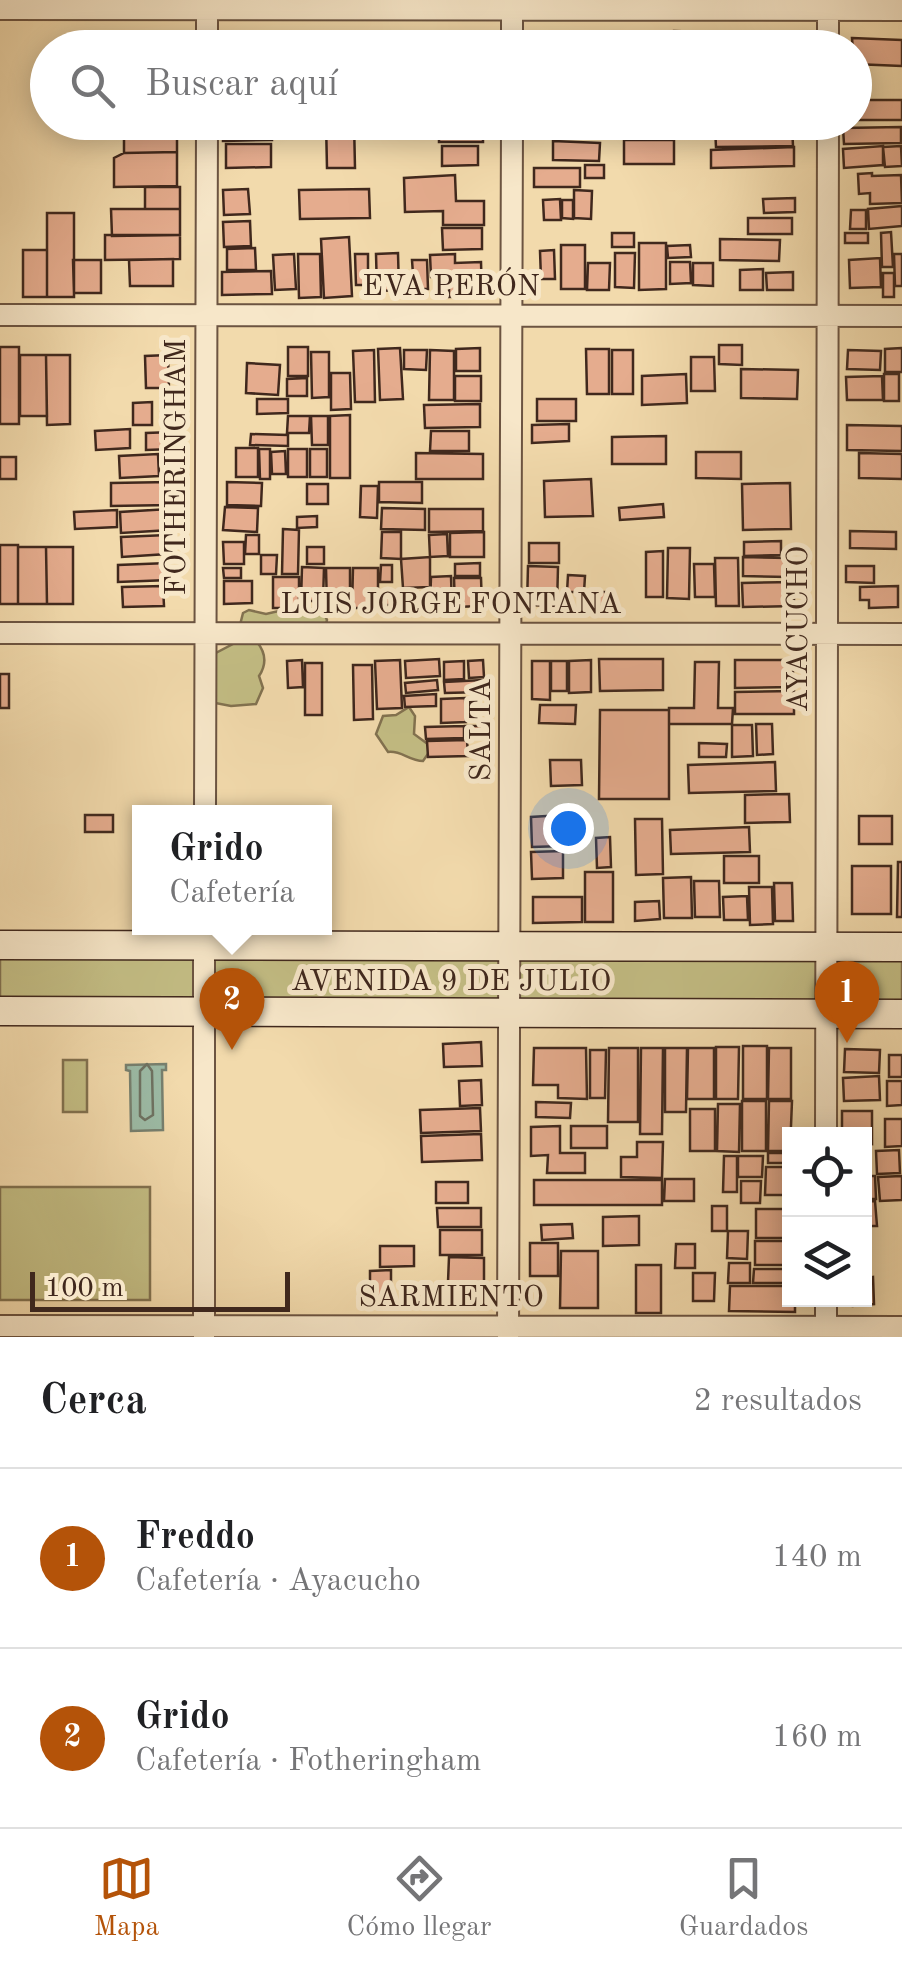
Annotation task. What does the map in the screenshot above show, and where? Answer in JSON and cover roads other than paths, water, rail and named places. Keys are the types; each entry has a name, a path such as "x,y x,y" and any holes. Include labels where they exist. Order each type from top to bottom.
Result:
{"main road":[{"name":"AVENIDA 9 DE JULIO","path":"0,945 204,937 511,947 902,947"},
{"name":"AVENIDA 9 DE JULIO","path":"0,1012 902,1014"}],"street":[{"path":"512,4 512,30"},
{"path":"0,10 512,4 828,5 902,10"},
{"path":"207,30 208,5"},
{"name":"FOTHERINGHAM","path":"205,805 207,140"},
{"name":"SALTA","path":"508,1331 512,140"},
{"name":"AYACUCHO","path":"826,1127 828,140"},
{"name":"EVA PERÓN","path":"0,315 902,316"},
{"name":"LUIS JORGE FONTANA","path":"0,633 902,634"},
{"path":"204,937 204,1332"},
{"name":"SARMIENTO","path":"0,1326 204,1332 826,1332 902,1328"}],"water":[{"path":"166,1064 166,1070 162,1070 163,1130 131,1131 130,1071 126,1065"}],"place":[{"name":"Freddo","path":"847,1043"},
{"name":"Grido","path":"232,1050"}]}
